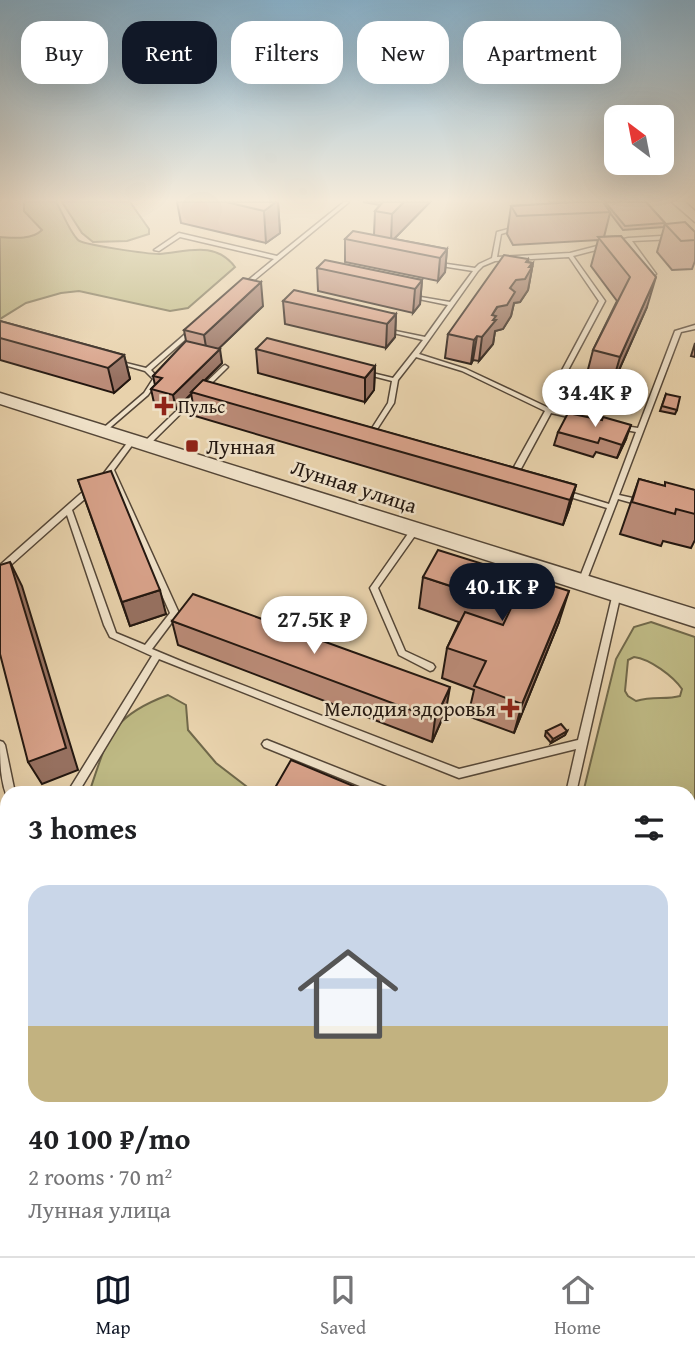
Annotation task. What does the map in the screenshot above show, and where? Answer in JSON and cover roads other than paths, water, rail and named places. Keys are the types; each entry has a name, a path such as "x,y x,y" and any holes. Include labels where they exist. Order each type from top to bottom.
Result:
{"street":[{"name":"Лунная улица","path":"0,398 695,618"}],"lane":[{"path":"240,290 274,261"},
{"path":"370,436 391,403 395,380 476,270 486,261"},
{"path":"555,389 601,300 574,261"},
{"path":"643,261 653,274"},
{"path":"431,262 476,270"},
{"path":"396,292 450,304"},
{"path":"373,326 426,339"},
{"path":"582,582 678,331 695,327"},
{"path":"147,370 196,328"},
{"path":"415,355 464,370 549,410 582,419"},
{"path":"103,431 154,386 154,374 110,360"},
{"path":"102,478 225,367"},
{"path":"354,371 395,380"},
{"path":"512,478 549,410"},
{"path":"604,424 640,431"},
{"path":"358,433 383,439"},
{"path":"110,470 175,613 146,650"},
{"path":"499,474 525,481"},
{"path":"0,570 94,486"},
{"path":"549,488 611,507"},
{"path":"615,496 655,506"},
{"path":"69,511 113,635 157,655 459,774 582,743"},
{"path":"415,530 374,588 402,653 430,667"},
{"path":"573,786 617,593"},
{"path":"76,786 157,655"},
{"path":"267,744 372,786"},
{"path":"0,746 9,786"}],"place":[{"name":"Пульс","path":"164,406"},
{"name":"Лунная","path":"192,446"},
{"name":"Мелодия здоровья","path":"510,708"}]}
